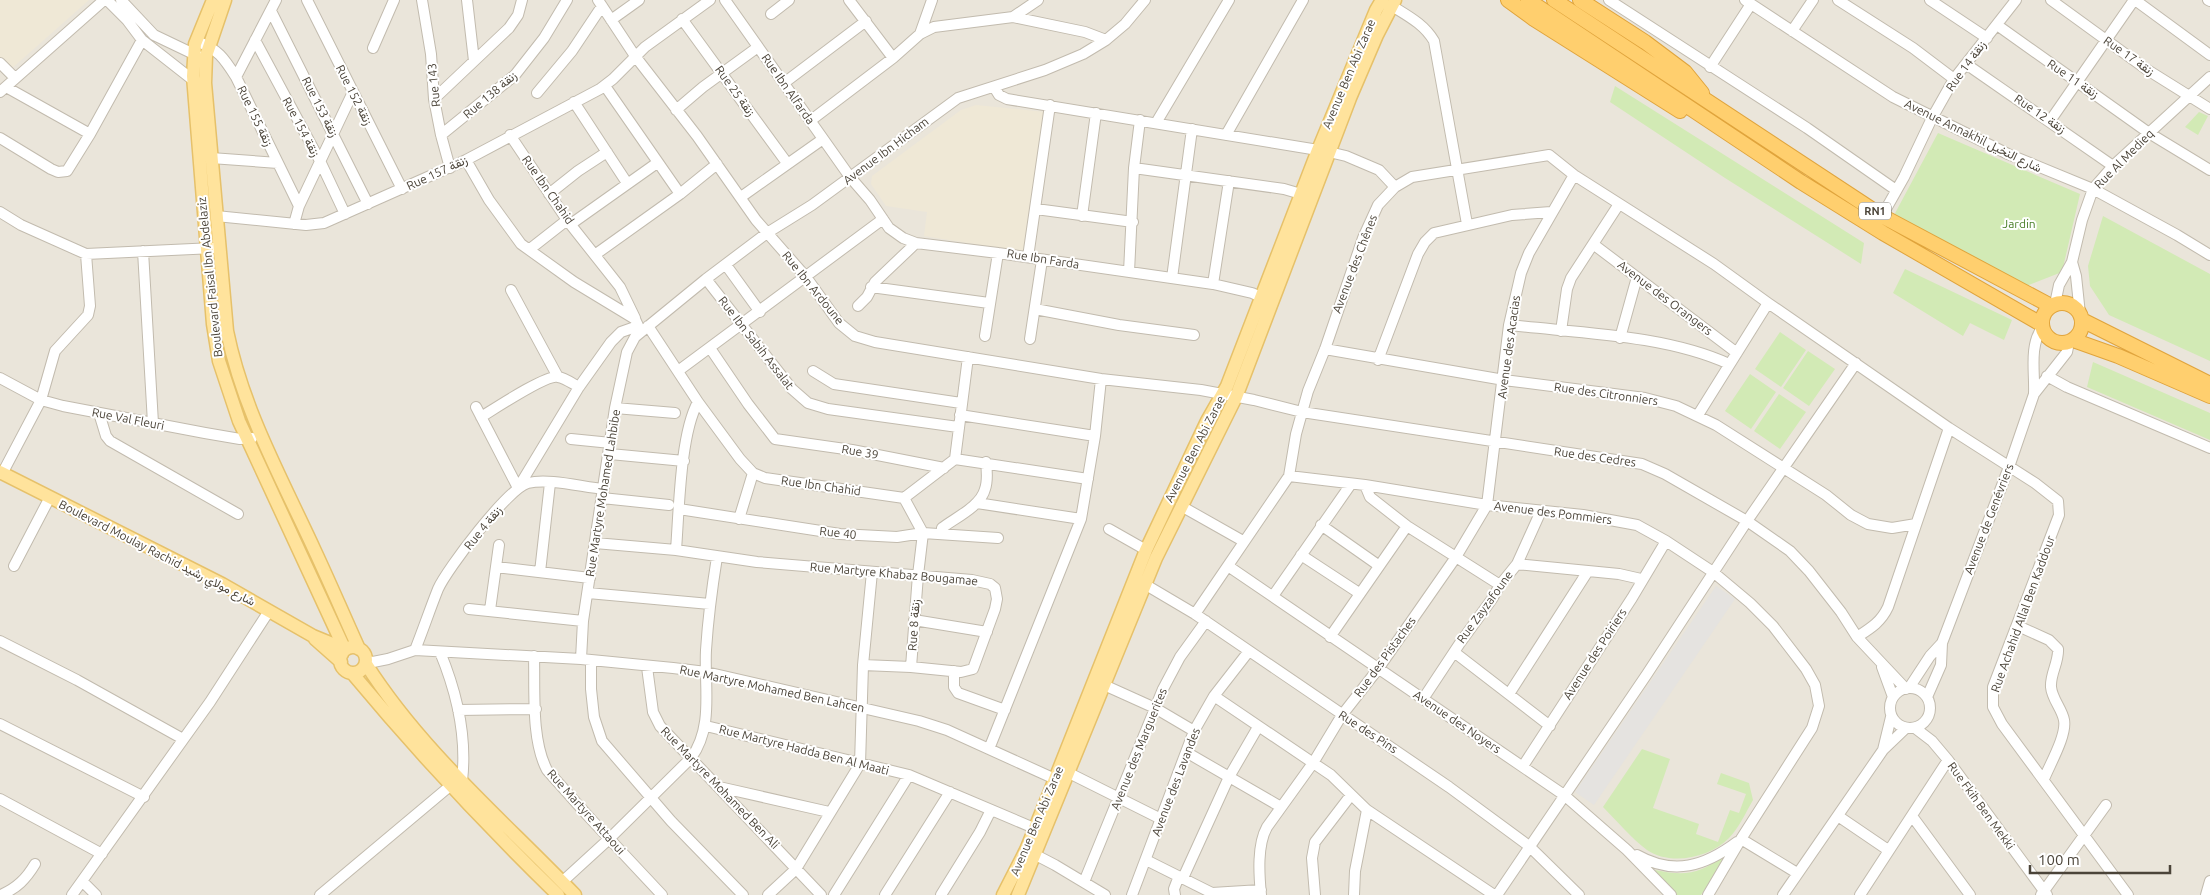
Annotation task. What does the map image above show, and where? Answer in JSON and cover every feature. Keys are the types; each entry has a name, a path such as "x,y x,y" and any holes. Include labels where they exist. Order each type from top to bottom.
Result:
{"highway":[{"path":"1508,0 1534,19 1675,109 1709,122"},
{"name":"RN1","path":"1528,0 1709,122 1883,234 2042,326 2043,332 2052,341 2064,344 2071,341 2118,356 2210,396"},
{"name":"RN1","path":"1554,0 1882,216 2053,305 2069,304 2081,317 2210,384"},
{"path":"1580,0 1645,42 1685,72 1709,101"},
{"path":"2042,326 2045,310 2053,305"},
{"path":"2071,341 2080,332 2081,317"}],"main road":[{"name":"Boulevard Faisal Ibn Abdelaziz","path":"213,0 195,47 193,80 213,324 219,361 229,394 254,437 285,503 316,551 347,654"},
{"name":"Boulevard Faisal Ibn Abdelaziz","path":"225,0 209,46 206,59 205,83 227,331 254,437"},
{"name":"Avenue Ben Abi Zarae","path":"1039,830 1069,773 1104,685 1181,506 1236,397 1324,151 1350,70 1390,2"},
{"name":"Avenue Ben Abi Zarae","path":"1018,895 1030,852 1055,779 1146,550 1222,395 1301,194 1324,151"},
{"name":"Boulevard Moulay Rachid شارع مولاي رشيد","path":"1,473 49,499 222,584 313,636 322,647 347,654"},
{"path":"558,895 456,783 399,712 379,686 366,662 363,652 347,654 342,668 352,673 384,713 456,783 575,895"},
{"path":"352,673 360,671 366,662"},
{"name":"Avenue Ben Abi Zarae","path":"1003,895 1030,852"}],"street":[{"path":"90,134 3,89 106,0 127,20 142,40 193,80"},
{"path":"121,0 154,35 195,47 206,59"},
{"path":"236,77 276,0"},
{"name":"Rue 152 زنقة","path":"307,0 402,189"},
{"path":"373,48 394,0"},
{"name":"Rue 143","path":"422,0 431,54 434,99 450,168"},
{"path":"466,0 474,62"},
{"path":"434,99 515,20 520,0"},
{"name":"Rue 138 زنقة","path":"441,135 515,75 544,38 567,0"},
{"path":"611,20 639,0"},
{"name":"Rue 157 زنقة","path":"216,216 294,224 319,224 368,204 450,168 605,86 635,56 682,19 710,0"},
{"name":"Rue Ibn Alfarda","path":"725,0 850,177"},
{"path":"771,14 789,0"},
{"path":"920,34 932,0"},
{"path":"1013,17 1038,0"},
{"name":"Avenue Ibn Hicham","path":"641,326 767,233 812,205 958,98 1071,60 1106,40 1125,24 1146,0"},
{"path":"1156,123 1229,0"},
{"path":"1226,135 1303,0"},
{"path":"1609,0 1807,128 1896,190"},
{"path":"1792,31 1813,0"},
{"path":"1838,0 1913,48 1954,79"},
{"name":"Rue 14 زنقة","path":"1882,216 1954,79 2016,0"},
{"name":"Rue 17 زنقة","path":"2051,0 2189,97 2210,109"},
{"path":"2050,121 2134,0 2210,55"},
{"path":"853,1 894,58"},
{"path":"1935,1 1987,38"},
{"path":"1390,2 1417,21 1429,32 1434,41 1467,224"},
{"path":"1710,67 1748,2"},
{"name":"Avenue Annakhil شارع النخيل","path":"1748,2 1893,97 2008,154 2093,190 2210,255"},
{"path":"537,93 572,51 600,3"},
{"name":"Rue Ibn Ardoune","path":"600,3 635,56 767,233 806,277 839,323 856,336 875,342 1101,379 1236,397"},
{"name":"Rue 153 زنقة","path":"271,11 368,204"},
{"path":"810,121 894,58 920,34 934,27 1013,17 1085,32 1106,40"},
{"name":"Rue 25 زنقة","path":"682,19 787,163"},
{"path":"784,83 866,21"},
{"name":"Rue 11 زنقة","path":"1997,25 2149,133 2210,170"},
{"path":"0,138 58,172 70,169 142,40"},
{"name":"Rue 154 زنقة","path":"255,40 320,161 344,214"},
{"name":"Rue 155 زنقة","path":"195,47 209,46 226,60 299,206"},
{"path":"676,110 758,47"},
{"path":"0,62 15,78"},
{"name":"Rue 12 زنقة","path":"1966,64 2113,166"},
{"name":"Rue Al Medieq","path":"2053,305 2062,279 2072,262 2082,220 2093,190 2113,166 2210,77"},
{"path":"605,86 680,194"},
{"path":"994,87 999,95 1008,100 1050,105 1346,156 1379,170 1395,187"},
{"path":"294,224 299,206 353,92"},
{"path":"574,102 628,183"},
{"path":"1028,257 1050,105"},
{"path":"1082,216 1096,113"},
{"path":"1129,272 1133,222 1134,168 1140,120"},
{"path":"1172,278 1192,129"},
{"name":"Rue Ibn Chahid","path":"510,136 569,222 620,287 641,326 678,371 698,402 752,473 765,478 904,498"},
{"path":"741,197 823,139"},
{"path":"549,194 578,171 607,152"},
{"name":"Avenue des Chênes","path":"1289,476 1308,391 1378,205 1395,187 1412,177 1549,156"},
{"name":"Rue Achahid Allal Ben Kaddour","path":"1549,156 1574,175 1674,237 1949,428 2036,483 2058,501 2060,511 2018,626 1993,687 1993,707 2002,724 2128,895"},
{"path":"211,158 278,164"},
{"name":"Rue Ibn Chahid","path":"466,160 489,200 526,246 574,282 641,326"},
{"path":"526,246 569,222 657,163"},
{"path":"596,254 680,194 717,164"},
{"path":"1134,168 1229,181 1301,194"},
{"name":"Avenue des Acacias","path":"1496,442 1509,325 1521,273 1529,253 1551,212 1574,175"},
{"name":"Rue Ibn Farda","path":"850,177 897,234 916,243 1213,284 1252,293 1261,297"},
{"path":"1213,284 1229,181"},
{"path":"1561,331 1567,290 1576,270 1619,204"},
{"path":"1036,209 1133,222"},
{"path":"0,212 21,224 86,254 206,247 220,248"},
{"path":"1378,360 1418,254 1434,233 1512,215 1551,212"},
{"path":"678,371 883,219"},
{"path":"858,306 867,297 872,287 916,243"},
{"name":"Avenue des Orangers","path":"1593,244 1737,353"},
{"path":"143,251 153,423"},
{"path":"985,336 998,253"},
{"path":"1,473 41,400 55,351 88,315 89,298 86,254"},
{"path":"1030,339 1042,260"},
{"name":"Rue Al Medieq","path":"2072,262 2076,276 2081,317"},
{"path":"726,265 760,312"},
{"path":"1620,338 1638,277"},
{"name":"Rue Ibn Sabih Assalat","path":"706,279 797,395 808,403 836,410 958,427"},
{"path":"872,287 989,303"},
{"path":"511,290 558,376 579,387"},
{"path":"1698,415 1768,303"},
{"path":"1035,309 1110,323 1194,335"},
{"path":"1509,325 1667,344 1712,356 1730,364"},
{"name":"Rue 4 زنقة","path":"415,650 438,590 449,569 509,496 518,488 579,387 611,342 621,332 641,326"},
{"name":"Rue Martyre Mohamed Lahbibe","path":"641,326 629,344 615,408 610,454 584,621 586,660 594,716 602,741 650,797 743,895"},
{"name":"Avenue de Genévriers","path":"1926,697 1941,665 1942,643 2009,467 2034,394 2036,341 2042,326"},
{"name":"Avenue de Genévriers","path":"2034,394 2067,352 2071,341"},
{"name":"Rue 39","path":"710,348 748,404 775,439 852,450 944,468"},
{"name":"Rue des Citronniers","path":"1325,349 1378,360 1504,380 1645,398 1676,406 1698,415 1784,468 1826,495 1851,515 1868,524 1892,528 1916,524"},
{"path":"955,459 968,357"},
{"path":"1214,696 1331,774 1367,810 1496,895 1647,674 1747,521 1856,363"},
{"path":"813,371 834,384 961,403"},
{"path":"558,376 532,386 479,412 518,488 528,483 550,483 603,494"},
{"path":"2048,376 2075,390 2210,448"},
{"name":"Rue Val Fleuri","path":"0,378 41,400 226,437 254,437"},
{"path":"989,749 1081,520 1095,436 1101,379"},
{"name":"Rue des Cedres","path":"1236,397 1302,412 1642,464 1680,482 1747,521 1790,551 1841,612 1857,637 1881,664 1907,688"},
{"path":"676,550 674,507 690,423 698,402"},
{"path":"615,408 675,413"},
{"path":"99,413 110,441 238,514"},
{"path":"960,415 1095,436"},
{"path":"1857,637 1876,626 1883,617 1949,428"},
{"path":"571,439 611,443"},
{"name":"Rue des Pistaches","path":"1261,892 1263,834 1342,716 1378,669 1456,557 1486,505 1496,442"},
{"path":"610,454 684,461"},
{"path":"923,533 904,498 955,459 986,462 1088,479"},
{"path":"942,528 977,503 985,490 986,462"},
{"path":"739,519 752,473"},
{"path":"1195,614 1289,476"},
{"name":"Avenue des Pommiers","path":"1289,476 1365,485 1486,505 1583,515 1637,525 1666,541 1713,572 1750,603 1773,626 1811,677 1818,696 1819,706 1812,728 1741,839 1708,895"},
{"path":"540,572 550,483"},
{"path":"1273,596 1351,484"},
{"path":"1365,485 1370,497 1407,526 1500,584"},
{"name":"Rue 40","path":"603,494 739,519 840,534 897,537 923,533 998,538"},
{"path":"14,566 49,499"},
{"path":"977,503 1081,520"},
{"path":"1181,506 1243,541"},
{"name":"Rue Zayzafoune","path":"1423,699 1492,599 1500,584 1517,564 1541,511"},
{"path":"1321,525 1378,565"},
{"path":"1330,637 1378,565 1407,526"},
{"path":"1109,529 1146,550"},
{"name":"Rue 8 زنقة","path":"911,667 923,533"},
{"name":"Avenue des Poiriers","path":"1523,766 1632,598 1666,541"},
{"name":"Rue Martyre Khabaz Bougamae","path":"595,543 676,550 717,557 972,580 993,586 997,602 973,669 966,672 863,665"},
{"path":"490,610 499,545"},
{"path":"1301,555 1359,593"},
{"path":"706,726 706,672 710,604 717,557"},
{"path":"1517,564 1619,574 1642,579"},
{"path":"496,566 590,578"},
{"name":"Avenue des Noyers","path":"1228,566 1564,795 1627,850 1671,895"},
{"path":"1509,694 1588,571"},
{"path":"768,895 796,869 860,764 863,665 872,572"},
{"name":"Rue des Pins","path":"1146,585 1206,621 1342,716 1449,787 1529,846 1579,895"},
{"path":"588,592 710,604"},
{"path":"469,609 584,621"},
{"path":"72,895 144,797 215,695 269,611"},
{"path":"914,620 987,632"},
{"name":"Avenue des Marguerites","path":"1084,882 1120,798 1155,708 1180,657 1206,621"},
{"path":"2018,626 2049,640 2058,649 2059,656 2051,688 2063,717 2064,728 2044,779"},
{"path":"0,642 77,680 183,739"},
{"name":"Avenue de Genévriers","path":"1907,688 1942,643"},
{"path":"366,662 388,659 415,650"},
{"name":"Rue Martyre Mohamed Ben Lahcen","path":"415,650 534,656 706,672 861,707 934,726 1055,779"},
{"name":"Avenue des Lavandes","path":"1132,895 1194,731 1214,696 1249,651"},
{"path":"320,895 456,783 464,749 458,710 449,674 440,652"},
{"path":"1454,652 1550,726"},
{"name":"Rue Martyre Attaoui","path":"534,656 540,751 547,770 662,895"},
{"name":"Rue des Cedres","path":"1881,664 1893,697"},
{"name":"Rue Martyre Mohamed Ben Ali","path":"647,666 653,712 667,736 691,758 821,895"},
{"path":"954,671 954,687 958,693 1005,710"},
{"path":"1104,685 1155,708 1194,731"},
{"path":"1884,750 1893,697 1907,688 1916,689 1926,697 1930,704 1928,718 1932,741"},
{"path":"458,710 536,709"},
{"path":"1891,717 1895,722 1911,728"},
{"path":"1783,895 1884,750 1911,728 1928,718"},
{"path":"0,724 144,797"},
{"name":"Rue Martyre Hadda Ben Al Maati","path":"562,882 609,839 691,758 699,745 706,726 909,775 1039,830"},
{"path":"1175,895 1174,889 1229,777 1258,727"},
{"name":"Rue Fkih Ben Mekki","path":"1911,728 1932,741 1948,760 2044,894"},
{"path":"1186,752 1281,806"},
{"path":"1860,895 1948,760"},
{"path":"1069,773 1161,819"},
{"path":"834,895 909,775"},
{"path":"719,787 829,812"},
{"path":"885,895 950,792"},
{"path":"1316,895 1312,858 1315,842 1350,795"},
{"path":"0,799 102,854"},
{"path":"2044,894 2106,805"},
{"path":"941,895 980,832 990,810"},
{"path":"1354,895 1355,871 1367,810"},
{"path":"1838,816 1888,850"},
{"path":"1912,816 1970,895"},
{"path":"1627,850 1651,863 1674,867 1687,866 1700,864 1714,858 1741,839 1798,874"},
{"path":"1030,852 1084,882 1098,894"},
{"path":"1146,860 1212,893 1261,892"},
{"path":"2,893 12,890 27,878 35,864"},
{"path":"82,881 96,895"},
{"path":"2206,895 2210,882"}],"shaded area":[{"path":"0,0 2210,0 2210,895 0,895"},
{"path":"0,0 89,0 10,70 0,59"},
{"path":"976,105 1045,112 1024,252 924,236 927,212 886,206 871,184 872,176 961,110"},
{"path":"1716,586 1735,599 1594,805 1575,792"}],"green space":[{"path":"1615,86 1864,243 1861,264 1610,102"},
{"path":"2199,112 2208,116 2198,135 2185,127"},
{"name":"Jardin","path":"1938,133 2080,194 2062,272 2026,286 1893,217"},
{"path":"2103,216 2210,274 2210,361 2109,315 2090,286 2088,266"},
{"path":"1905,269 2012,320 2004,340 1970,323 1963,336 1893,293"},
{"path":"1780,332 1806,350 1781,387 1755,369"},
{"path":"1808,351 1835,369 1809,406 1783,388"},
{"path":"2093,362 2210,413 2210,440 2087,387"},
{"path":"1750,374 1776,392 1751,429 1725,411"},
{"path":"1779,394 1806,412 1780,449 1754,431"},
{"path":"1642,749 1670,759 1653,808 1699,824 1696,834 1718,842 1730,810 1739,813 1746,794 1717,784 1721,773 1749,783 1753,800 1733,834 1711,851 1690,858 1678,859 1656,855 1635,840 1603,807"},
{"path":"1723,856 1726,858 1701,895 1677,895 1653,872 1655,870 1674,873 1691,872 1706,867"}]}
